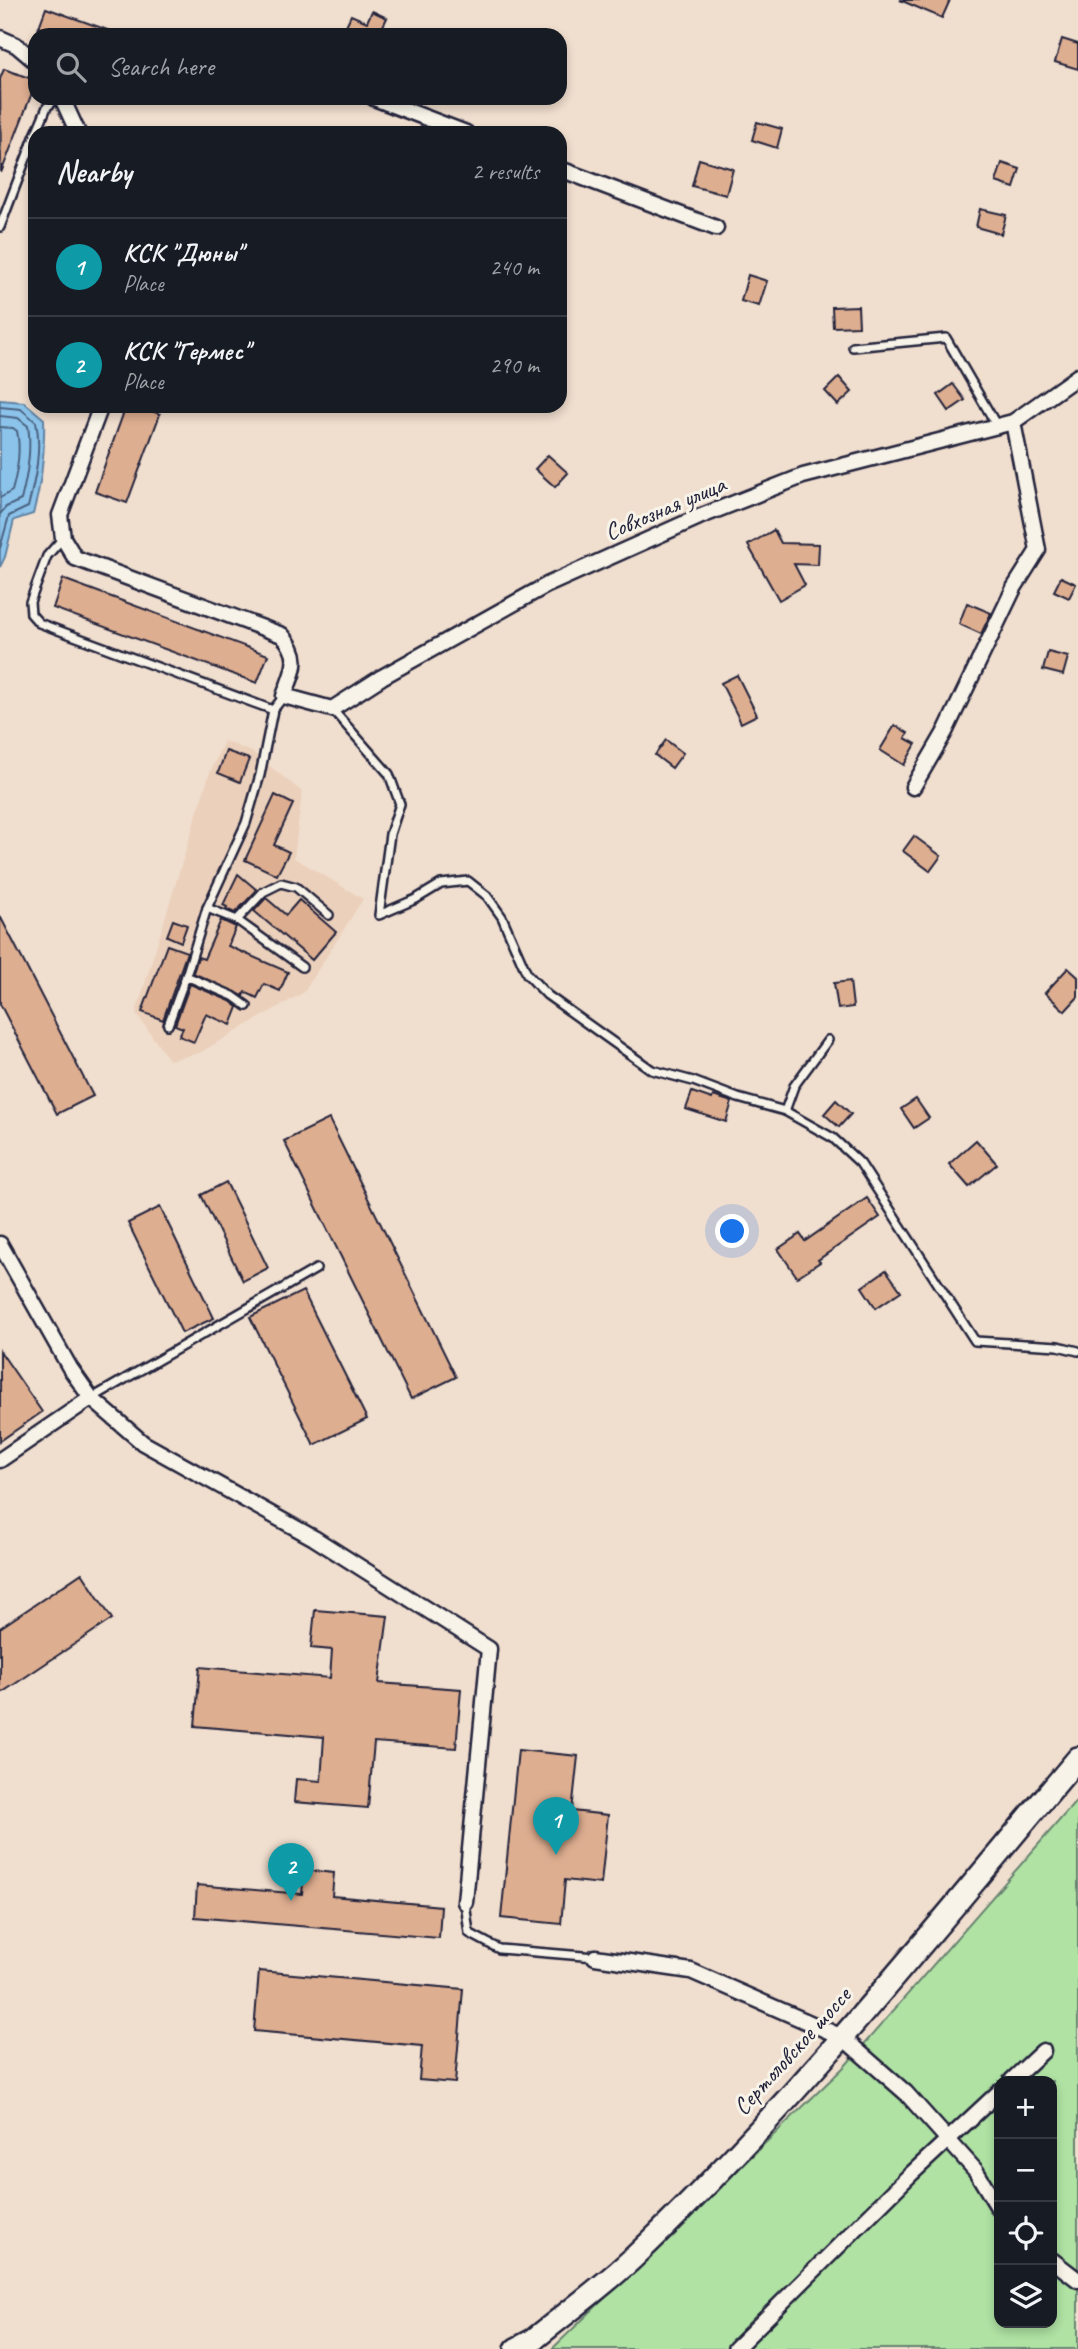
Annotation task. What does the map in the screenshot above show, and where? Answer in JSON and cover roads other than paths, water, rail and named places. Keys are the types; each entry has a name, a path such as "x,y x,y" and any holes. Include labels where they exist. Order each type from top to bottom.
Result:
{"main road":[{"name":"Сертоловское шоссе","path":"516,2349 533,2340 629,2262 711,2181 842,2037 1078,1758"}],"street":[{"path":"0,38 16,45 28,55"},
{"path":"64,105 74,126"},
{"path":"392,105 448,126"},
{"path":"567,172 716,228"},
{"name":"Совхозная улица","path":"332,709 382,677 547,585 699,517 803,476 1013,422 1078,376"},
{"path":"98,413 60,515 63,538 75,558 282,635 293,646 296,664 284,696 332,709"},
{"path":"913,787 945,732 1014,588 1038,550 1013,422"},
{"path":"0,1244 69,1368 91,1398 143,1443 314,1538 489,1649 465,1902"},
{"path":"0,1460 91,1398"},
{"path":"595,1957 691,1971 842,2037 906,2093 976,2171 995,2202"},
{"path":"1016,2076 1042,2051"},
{"path":"735,2349 910,2175 994,2097"},
{"path":"1057,2264 1078,2280"}],"lane":[{"path":"39,126 50,105"},
{"path":"0,227 28,153"},
{"path":"853,347 946,338 997,426"},
{"path":"63,538 47,556 30,602 31,614 39,623 273,710"},
{"path":"168,1025 207,908 246,823 260,775 273,710 284,696"},
{"path":"332,709 389,774 400,804 390,834 379,915 416,899 441,884 468,881 487,896 502,917 527,974 547,995 652,1070 693,1080 738,1098 785,1111 833,1138 860,1163 975,1341 1058,1346 1078,1352"},
{"path":"237,920 263,892 281,883 296,887 329,915"},
{"path":"207,908 237,920 302,967"},
{"path":"186,976 233,996 247,1006"},
{"path":"785,1111 794,1086 828,1040"},
{"path":"91,1398 316,1269"},
{"path":"465,1902 469,1933 499,1949 595,1957"}],"water":[{"path":"0,400 24,402 28,405 28,413 37,413 44,419 44,431 41,479 33,514 14,520 0,567"}],"place":[{"name":"КСК \"Дюны\"","path":"556,1855"},
{"name":"КСК \"Гермес\"","path":"291,1901"}]}
